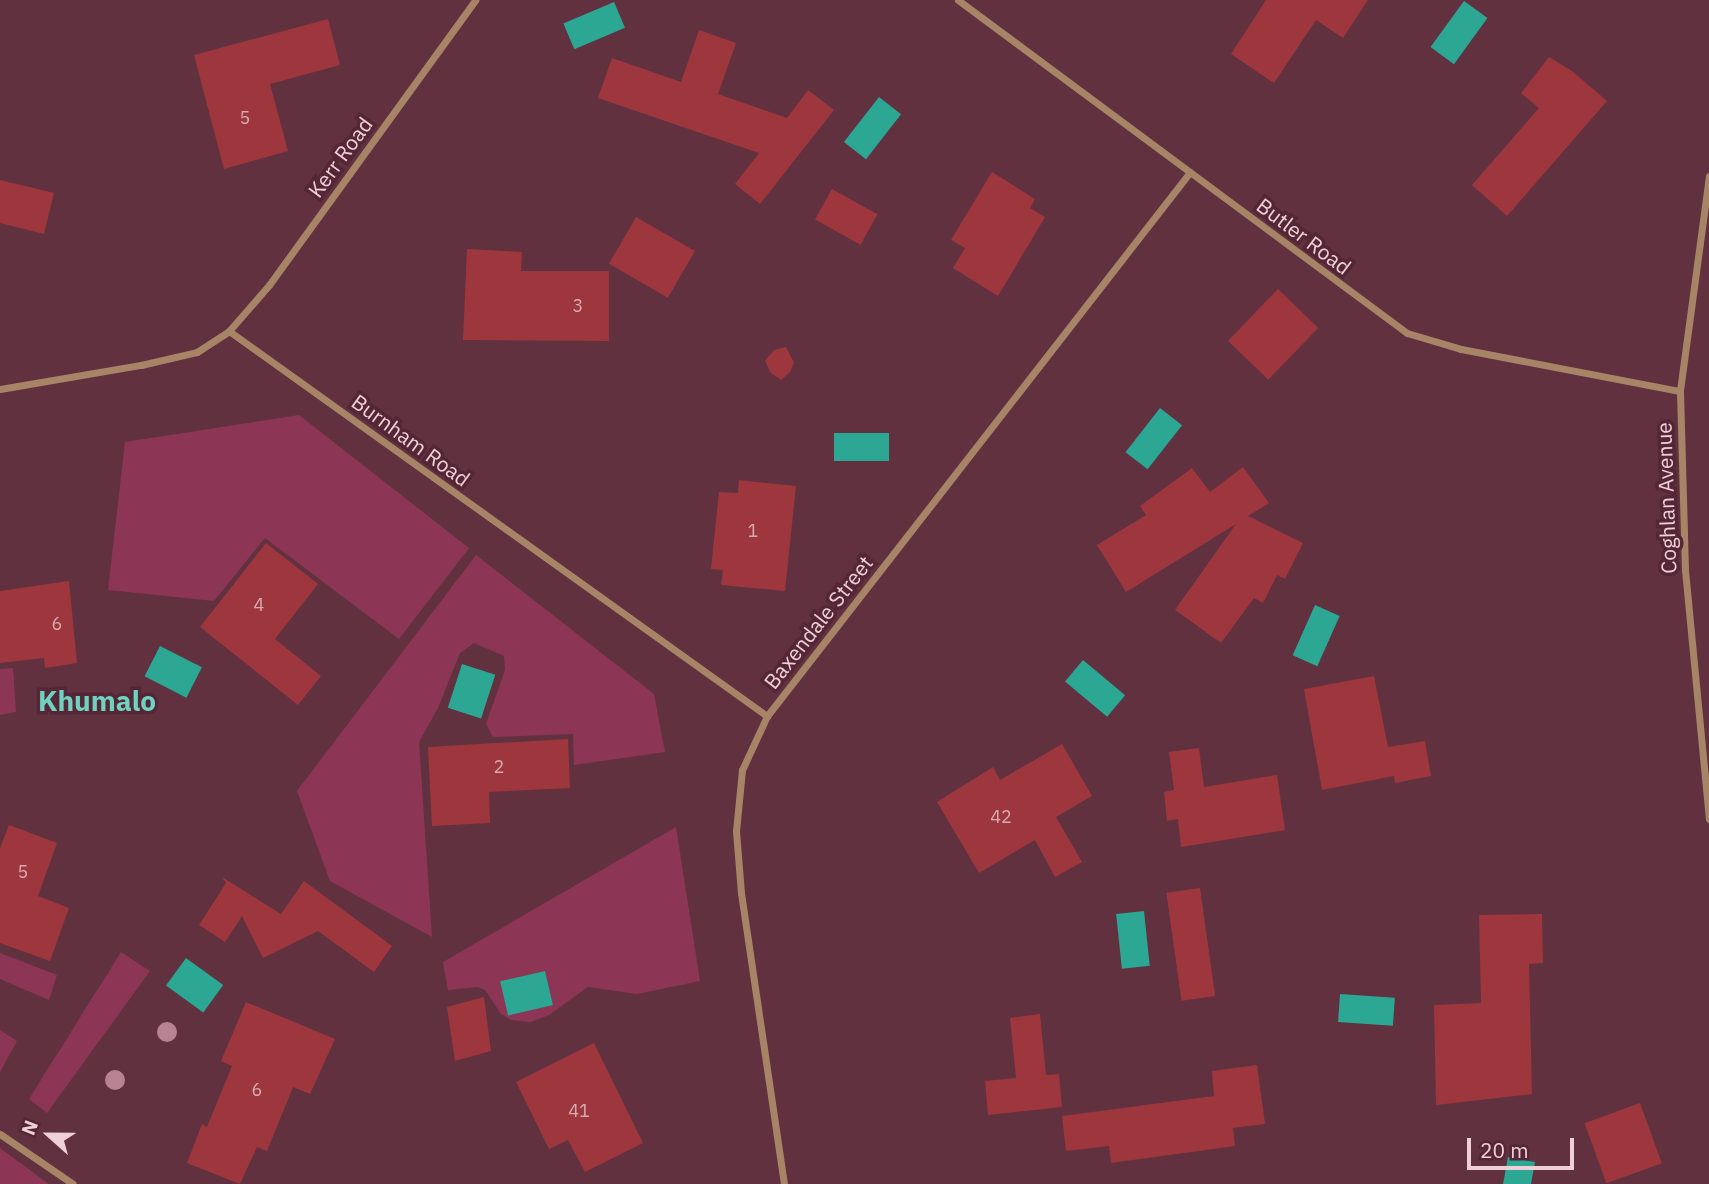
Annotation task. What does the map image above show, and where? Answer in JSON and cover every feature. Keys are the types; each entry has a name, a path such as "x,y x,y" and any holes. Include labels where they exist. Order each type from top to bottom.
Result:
{"street":[{"name":"Kerr Road","path":"229,331 269,285 475,0"},
{"name":"Butler Road","path":"958,0 1407,333 1461,349 1680,391"},
{"name":"Baxendale Street","path":"784,1184 741,893 736,831 742,770 768,716 1190,172"},
{"name":"Coghlan Avenue","path":"1709,176 1680,391 1685,570 1709,819"},
{"path":"0,389 141,365 197,352 229,331"},
{"name":"Burnham Road","path":"229,331 768,716"},
{"path":"0,1135 73,1184"}],"shaded area":[{"path":"1464,1 1487,18 1454,64 1430,47"},
{"path":"614,2 625,28 574,49 563,23"},
{"path":"879,97 901,114 866,159 844,142"},
{"path":"1160,408 1182,425 1148,469 1126,452"},
{"path":"299,415 469,548 399,639 265,538 214,601 108,590 125,442"},
{"path":"834,433 889,433 889,461 834,461"},
{"path":"476,555 654,694 665,752 574,765 573,734 493,737 486,724 505,670 504,656 474,643 460,653 438,708 419,742 432,937 330,881 297,791"},
{"path":"1315,605 1340,616 1317,666 1293,655"},
{"path":"160,646 202,667 186,698 145,676"},
{"path":"1083,660 1125,695 1107,717 1065,681"},
{"path":"462,664 495,675 481,719 448,708"},
{"path":"13,668 16,712 0,715 0,669"},
{"path":"676,827 700,981 637,994 588,987 549,1015 531,1022 511,1020 501,1014 485,990 478,987 448,990 443,962"},
{"path":"1144,911 1150,966 1122,969 1116,914"},
{"path":"121,952 150,971 47,1113 29,1099"},
{"path":"0,953 57,975 49,1000 0,979"},
{"path":"186,958 223,985 203,1013 166,986"},
{"path":"545,971 553,1005 508,1015 500,981"},
{"path":"1340,994 1395,998 1393,1026 1338,1022"},
{"path":"0,1030 17,1041 0,1072"},
{"path":"0,1148 42,1179 49,1184 0,1184"},
{"path":"1508,1157 1535,1162 1531,1184 1503,1184"}],"building":[{"path":"1266,0 1368,0 1343,38 1316,20 1274,83 1231,54"},
{"path":"328,19 340,65 270,84 288,151 224,169 194,55"},
{"path":"699,30 736,43 718,94 787,118 808,90 834,110 760,204 735,184 759,153 598,98 612,58 681,82"},
{"path":"1549,57 1572,71 1607,101 1507,216 1472,185 1539,108 1521,93"},
{"path":"992,172 1035,199 1030,208 1045,217 998,296 953,268 965,248 951,240"},
{"path":"0,180 54,193 44,234 0,223"},
{"path":"832,189 877,214 861,245 815,220"},
{"path":"636,217 695,251 668,298 609,264"},
{"path":"467,249 522,252 521,271 609,271 609,341 463,340"},
{"path":"1278,289 1318,328 1268,380 1228,341"},
{"path":"786,347 794,363 790,372 781,380 771,373 765,361 774,350"},
{"path":"1243,467 1269,503 1248,516 1303,543 1285,579 1277,575 1263,603 1254,598 1221,643 1175,610 1236,524 1126,592 1097,545 1146,515 1140,506 1192,468 1210,492"},
{"path":"739,480 796,486 785,591 721,585 723,570 711,569 719,492 738,493"},
{"path":"266,543 318,584 275,639 321,676 298,705 200,627"},
{"path":"69,581 77,663 45,668 44,658 0,663 0,591"},
{"path":"1374,676 1388,747 1425,741 1431,776 1395,783 1394,776 1322,790 1304,689"},
{"path":"568,739 570,788 489,792 490,823 432,826 428,747"},
{"path":"1062,744 1092,796 1056,817 1082,862 1055,877 1035,840 979,873 937,802 993,767 1000,780"},
{"path":"1199,748 1204,787 1277,775 1285,830 1181,847 1178,819 1167,821 1164,792 1174,790 1169,752"},
{"path":"9,825 57,843 38,896 69,908 50,961 0,943 0,848"},
{"path":"222,877 281,914 304,881 392,946 374,972 318,931 263,958 242,916 225,942 199,925 226,883"},
{"path":"1200,888 1215,996 1182,1001 1166,893"},
{"path":"1542,914 1543,963 1529,964 1532,1094 1436,1105 1434,1005 1481,1003 1479,915"},
{"path":"484,997 491,1051 455,1061 447,1007"},
{"path":"246,1002 335,1039 310,1094 293,1087 267,1151 257,1147 240,1184 187,1163 202,1124 207,1127 232,1066 221,1061"},
{"path":"1040,1014 1046,1075 1059,1074 1062,1107 988,1115 985,1081 1016,1078 1010,1018"},
{"path":"594,1043 643,1143 585,1172 568,1140 549,1149 516,1082"},
{"path":"1257,1065 1265,1124 1233,1128 1235,1146 1111,1163 1109,1146 1066,1151 1062,1116 1214,1096 1212,1071"},
{"path":"1640,1103 1662,1163 1606,1183 1585,1123"}],"district":[{"name":"Khumalo","path":"97,701"}]}
